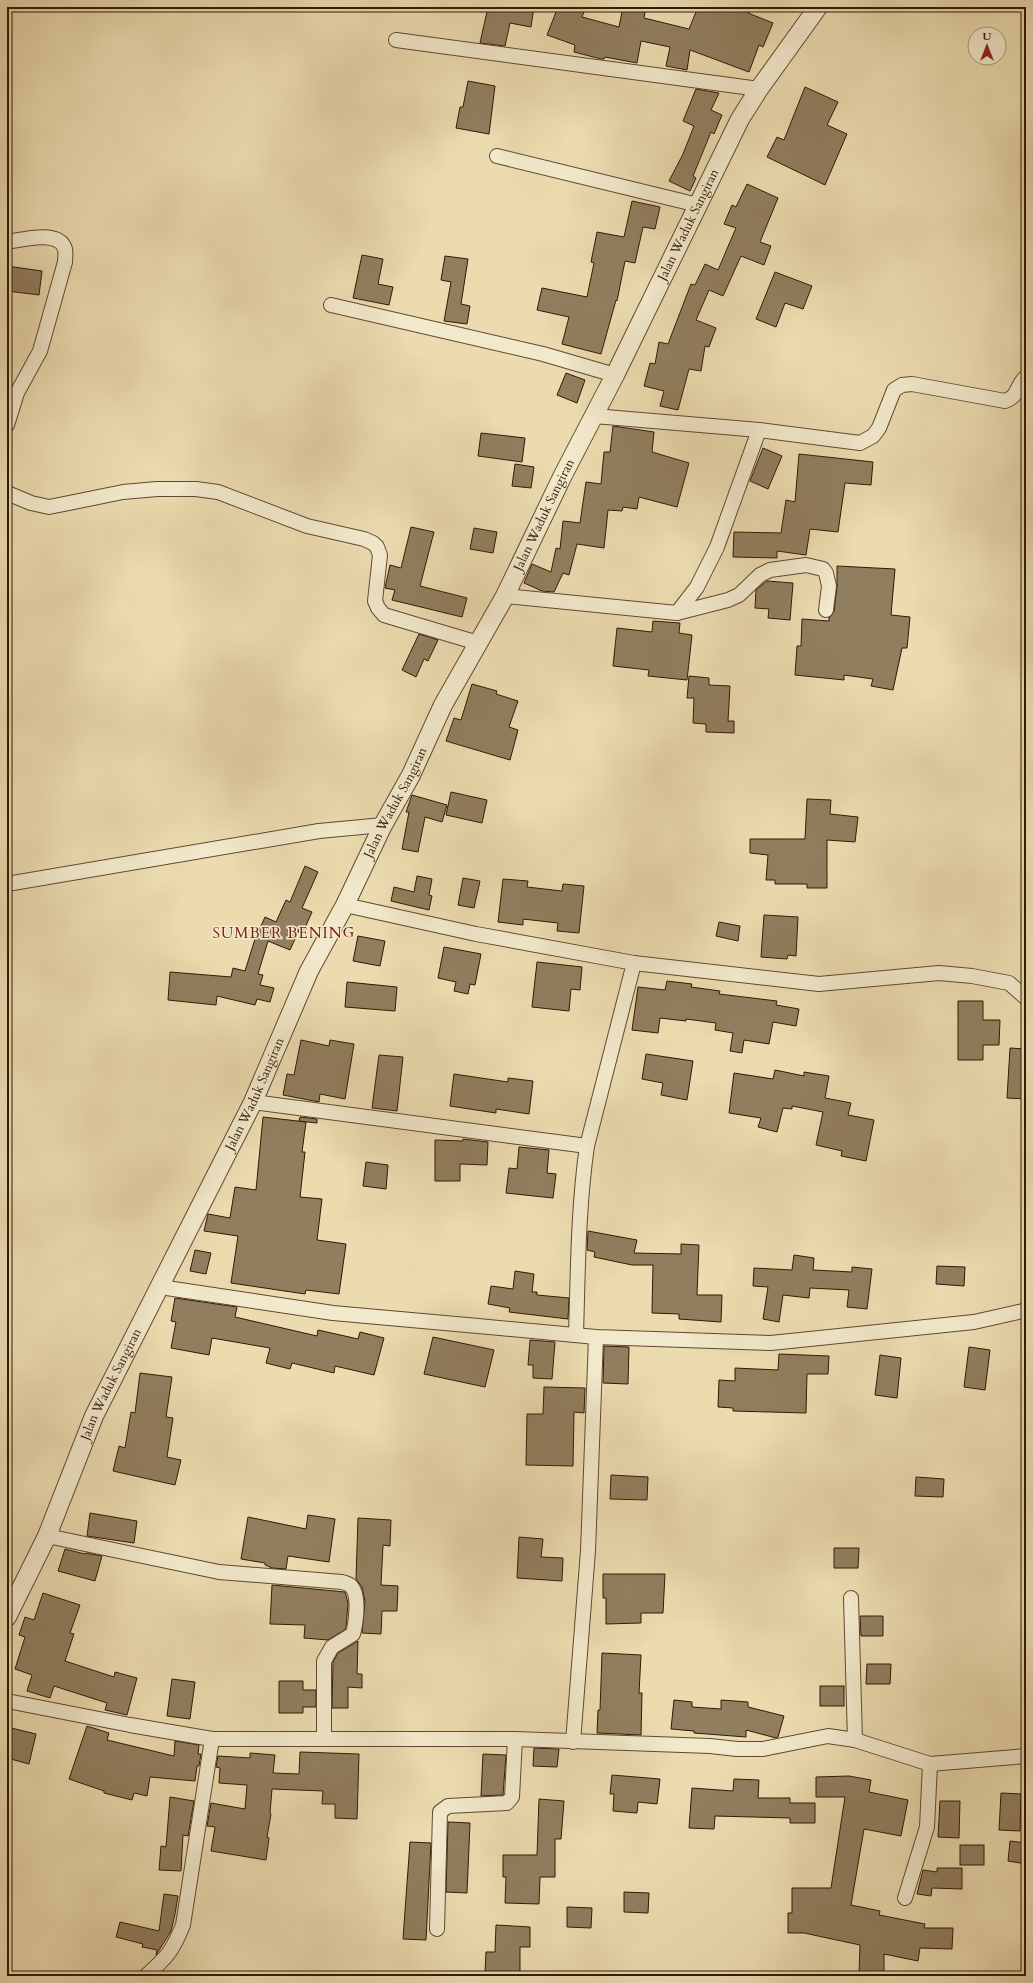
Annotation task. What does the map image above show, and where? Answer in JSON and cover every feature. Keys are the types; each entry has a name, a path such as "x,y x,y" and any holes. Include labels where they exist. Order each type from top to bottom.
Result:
{"street":[{"name":"Jalan Waduk Sangiran","path":"7,1617 47,1536 94,1416 253,1102 309,971 345,905 383,825 411,775 443,705 506,596 740,119 759,89 818,7"},
{"path":"396,40 759,89"},
{"path":"497,156 698,205"},
{"path":"7,242 50,236 58,239 65,248 65,262 40,351 17,393 7,425"},
{"path":"331,305 543,354 615,375"},
{"path":"594,416 759,430 860,443 874,436 879,428 894,390 902,385 912,384 1005,400 1014,396 1022,380 1026,377"},
{"path":"676,613 697,587 717,547 759,430"},
{"path":"7,493 31,503 49,507 124,492 157,489 196,489 218,492 307,526 364,539 373,543 377,547 380,555 375,601 378,608 384,615 478,643"},
{"path":"506,596 676,613 728,600 739,595 760,575 770,570 806,564 823,569 826,573 829,586 826,610"},
{"path":"7,884 319,831 383,825"},
{"path":"345,905 476,934 634,964 819,984 939,973 972,976 1009,983 1026,998"},
{"path":"576,1334 579,1232 583,1175 587,1146 634,964"},
{"path":"253,1102 587,1146"},
{"path":"160,1288 333,1313 596,1336 771,1343 974,1322 1026,1309"},
{"path":"573,1742 588,1551 596,1336"},
{"path":"47,1536 219,1572 342,1582 350,1585 355,1591 357,1606 353,1634 332,1647 324,1661 324,1738"},
{"path":"851,1598 856,1740"},
{"path":"7,1701 212,1739 515,1739 763,1749 828,1736 856,1740 930,1764 1026,1756"},
{"path":"146,1976 165,1959 174,1948 183,1925 212,1739"},
{"path":"437,1929 440,1812 448,1806 507,1803 510,1801 512,1796 515,1739"},
{"path":"905,1898 926,1827 930,1764"}],"building":[{"path":"488,7 534,7 531,27 510,23 505,46 480,43"},
{"path":"558,7 586,7 582,17 619,27 623,7 646,7 644,18 689,29 698,7 750,7 748,13 773,23 763,47 759,45 749,72 690,50 687,70 666,66 670,47 641,41 637,63 605,57 604,59 601,59 574,52 575,45 547,35"},
{"path":"468,81 495,86 489,134 456,128 460,107 463,107"},
{"path":"805,87 838,102 827,125 847,134 825,185 767,157 777,137 784,140"},
{"path":"696,89 719,93 711,110 722,115 714,134 711,132 693,176 696,178 690,191 669,181 683,154 694,126 683,121"},
{"path":"747,184 778,198 760,242 771,246 764,265 741,256 723,296 709,290 696,320 716,328 709,347 705,346 701,371 689,369 678,410 660,406 664,391 644,386 650,363 655,364 659,342 668,344 691,284 695,285 705,264 718,270 736,228 724,224 732,205 736,207"},
{"path":"632,201 660,207 655,229 643,227 635,263 625,261 617,301 616,300 601,354 562,344 569,317 537,310 542,288 587,297 594,263 591,262 597,232 624,237"},
{"path":"362,255 383,259 378,284 393,287 389,305 353,298"},
{"path":"445,256 468,259 461,304 470,306 467,324 444,321 451,282 441,280"},
{"path":"7,266 42,271 39,295 7,291"},
{"path":"775,272 812,286 803,309 785,303 776,327 756,319"},
{"path":"566,373 585,380 577,403 557,395"},
{"path":"613,426 654,432 652,452 689,463 677,507 639,497 637,509 623,507 622,511 608,510 604,548 577,544 569,575 563,573 554,592 542,591 524,583 532,564 551,572 556,548 560,549 563,521 580,523 586,482 601,484 604,452 610,452"},
{"path":"481,433 525,438 522,462 478,456"},
{"path":"763,448 782,456 768,489 750,481"},
{"path":"799,454 873,462 871,485 845,483 838,532 810,529 806,555 777,551 777,558 733,557 734,532 781,533 786,500 795,502"},
{"path":"515,464 534,467 531,488 512,486"},
{"path":"411,527 434,532 420,586 467,598 462,617 392,600 395,590 385,588 390,565 401,568"},
{"path":"474,528 497,532 493,553 470,549"},
{"path":"837,566 895,569 891,615 910,617 907,648 902,648 893,690 871,686 873,679 844,675 844,680 795,675 797,646 801,646 802,619 829,621 829,618 834,611 837,587"},
{"path":"767,581 793,583 790,620 768,618 769,609 755,608 756,590"},
{"path":"653,621 680,623 679,633 692,635 687,680 648,676 649,670 613,666 617,628 652,632"},
{"path":"419,634 438,640 428,661 424,659 416,677 402,670"},
{"path":"689,676 709,678 709,685 730,686 728,721 734,721 734,733 706,732 706,724 693,723 694,698 687,698"},
{"path":"472,684 497,691 496,694 518,701 509,727 518,730 510,760 446,741 454,718 461,720"},
{"path":"451,792 487,800 482,823 446,815"},
{"path":"412,795 447,805 442,822 425,817 418,852 402,849 409,812 406,812"},
{"path":"807,799 831,800 830,814 858,817 855,842 827,840 827,888 807,888 807,884 775,884 775,880 766,880 768,855 750,853 750,839 805,839"},
{"path":"305,866 318,872 302,908 312,912 304,930 300,928 290,950 268,941 258,974 263,975 260,985 274,988 270,1002 257,999 255,1005 217,996 216,1005 168,1000 170,972 231,977 233,968 245,971 255,939 265,917 276,922 286,900 290,902"},
{"path":"417,876 432,879 429,895 432,896 429,910 391,901 394,887 414,892"},
{"path":"463,878 480,881 474,908 458,905"},
{"path":"503,879 528,881 527,887 562,891 563,884 584,886 579,933 557,931 558,923 523,919 523,925 498,922"},
{"path":"764,915 798,917 796,956 788,955 787,959 761,957"},
{"path":"719,922 740,926 738,941 716,936"},
{"path":"358,936 385,941 380,966 353,961"},
{"path":"444,947 481,954 475,985 470,984 468,994 454,991 456,982 438,978"},
{"path":"537,962 582,967 580,990 571,989 569,1011 532,1007"},
{"path":"667,981 692,984 691,987 720,991 719,994 777,1001 776,1005 799,1009 796,1026 773,1022 769,1044 744,1040 742,1053 730,1051 733,1033 715,1030 716,1023 686,1019 686,1021 660,1018 658,1033 632,1030 638,987 665,990"},
{"path":"347,982 397,987 395,1011 345,1007"},
{"path":"958,1001 983,1001 983,1020 1000,1020 999,1045 983,1045 983,1060 958,1060"},
{"path":"301,1040 329,1046 330,1040 354,1044 345,1099 320,1094 319,1102 283,1095 287,1074 294,1075"},
{"path":"1010,1048 1026,1049 1026,1099 1007,1098"},
{"path":"646,1054 693,1061 687,1100 661,1095 663,1083 642,1079"},
{"path":"379,1055 403,1057 397,1111 372,1108"},
{"path":"775,1070 804,1076 804,1072 829,1076 825,1098 851,1103 848,1115 874,1120 866,1161 841,1156 842,1151 816,1145 823,1112 792,1106 792,1109 783,1108 777,1132 758,1127 761,1118 729,1113 734,1073 773,1079"},
{"path":"454,1074 508,1082 508,1078 533,1081 529,1114 496,1109 496,1113 450,1106"},
{"path":"263,1117 306,1122 302,1152 305,1152 300,1197 322,1199 317,1240 346,1244 339,1294 306,1290 305,1294 231,1283 238,1236 204,1231 208,1214 230,1218 235,1187 256,1190"},
{"path":"300,1117 317,1119 317,1123 299,1121"},
{"path":"463,1139 488,1142 487,1165 460,1164 460,1181 435,1181 435,1140 463,1141"},
{"path":"519,1147 549,1150 547,1173 556,1174 553,1198 506,1193 509,1168 517,1169"},
{"path":"366,1162 388,1165 386,1189 363,1186"},
{"path":"588,1231 637,1240 634,1253 681,1254 681,1244 699,1245 697,1295 722,1295 721,1322 679,1319 679,1314 652,1313 653,1265 632,1265 594,1257 595,1252 587,1250"},
{"path":"195,1250 211,1253 206,1274 190,1271"},
{"path":"794,1255 814,1258 813,1270 852,1272 852,1267 872,1269 867,1309 847,1307 849,1290 810,1288 809,1298 783,1295 779,1322 763,1319 768,1287 753,1286 754,1268 792,1270"},
{"path":"937,1266 965,1267 964,1286 936,1284"},
{"path":"515,1271 534,1274 532,1292 537,1292 537,1295 569,1298 568,1319 509,1312 510,1308 488,1304 491,1286 513,1289"},
{"path":"175,1298 237,1307 235,1317 317,1336 318,1330 358,1339 360,1332 384,1338 374,1375 335,1366 334,1373 292,1363 290,1369 266,1363 270,1348 212,1338 209,1355 171,1348 176,1322 171,1321"},
{"path":"433,1337 494,1350 485,1387 424,1374"},
{"path":"530,1340 555,1342 552,1379 533,1378 533,1365 528,1365"},
{"path":"604,1346 629,1347 628,1384 603,1383"},
{"path":"969,1347 990,1350 985,1390 964,1387"},
{"path":"779,1354 829,1356 828,1374 807,1374 806,1413 733,1411 733,1408 718,1407 719,1380 735,1381 735,1368 778,1370"},
{"path":"880,1355 901,1358 897,1398 875,1395"},
{"path":"140,1373 172,1377 166,1417 173,1418 167,1457 181,1460 175,1485 113,1471 119,1446 125,1448 131,1412 135,1413"},
{"path":"544,1387 585,1388 584,1413 574,1412 573,1466 526,1465 527,1414 543,1414"},
{"path":"611,1475 648,1477 647,1500 610,1499"},
{"path":"916,1477 944,1479 943,1497 915,1496"},
{"path":"90,1513 137,1521 134,1543 87,1536"},
{"path":"308,1515 335,1519 329,1562 288,1556 286,1569 272,1568 265,1565 265,1563 241,1559 248,1517 306,1529"},
{"path":"358,1518 391,1520 390,1546 383,1545 381,1585 398,1586 397,1611 382,1611 381,1634 362,1633 365,1601 362,1587 356,1579"},
{"path":"519,1537 543,1539 541,1557 563,1558 562,1581 517,1578"},
{"path":"834,1548 859,1548 858,1568 834,1568"},
{"path":"65,1549 102,1556 95,1581 58,1571"},
{"path":"603,1574 665,1574 663,1613 641,1613 641,1623 606,1624 606,1598 603,1598"},
{"path":"272,1585 345,1592 348,1603 346,1629 328,1640 304,1638 305,1625 270,1624"},
{"path":"43,1593 80,1605 70,1633 74,1634 65,1661 114,1677 115,1672 137,1678 127,1715 105,1710 107,1703 54,1686 50,1698 27,1691 32,1675 15,1669 25,1637 19,1635 25,1617 34,1620"},
{"path":"860,1616 883,1616 883,1636 861,1636"},
{"path":"358,1641 357,1674 362,1674 362,1688 348,1687 348,1708 332,1708 333,1662 338,1653"},
{"path":"602,1653 641,1655 639,1693 642,1693 641,1735 597,1733 598,1710 600,1710"},
{"path":"867,1664 891,1664 890,1684 866,1684"},
{"path":"172,1679 195,1682 190,1719 167,1716"},
{"path":"279,1681 303,1681 303,1690 316,1690 316,1707 303,1707 303,1713 279,1713"},
{"path":"820,1686 844,1686 844,1706 820,1706"},
{"path":"674,1700 692,1702 692,1707 721,1709 721,1700 748,1702 748,1707 784,1716 778,1737 776,1738 746,1730 746,1737 694,1733 694,1731 671,1729"},
{"path":"87,1726 109,1733 107,1740 174,1756 175,1741 199,1745 198,1754 201,1754 199,1766 197,1766 195,1781 150,1777 147,1796 134,1793 132,1800 104,1793 104,1791 69,1779"},
{"path":"7,1727 36,1734 29,1764 7,1758"},
{"path":"534,1748 559,1749 557,1767 533,1766"},
{"path":"300,1752 359,1754 357,1819 335,1818 335,1804 322,1804 323,1791 272,1789 266,1860 211,1851 215,1827 207,1826 211,1803 245,1809 247,1785 219,1783 220,1768 216,1767 218,1756 250,1758 250,1753 275,1755 273,1773 299,1774"},
{"path":"483,1754 506,1755 503,1795 481,1796"},
{"path":"612,1775 660,1779 657,1804 638,1802 637,1813 613,1811 614,1794 610,1794"},
{"path":"849,1776 871,1780 869,1792 908,1800 901,1836 864,1829 851,1905 880,1911 879,1915 925,1924 924,1928 953,1928 952,1949 920,1948 918,1961 884,1954 884,1974 859,1974 860,1945 804,1933 788,1933 788,1913 792,1913 792,1888 831,1888 845,1797 816,1797 816,1777"},
{"path":"734,1779 759,1780 758,1798 790,1798 790,1803 815,1803 815,1823 790,1823 790,1818 715,1816 714,1829 689,1828 692,1788 733,1791"},
{"path":"1001,1793 1021,1794 1020,1831 999,1830"},
{"path":"170,1797 194,1801 188,1836 183,1835 181,1871 159,1870 161,1846 166,1847"},
{"path":"539,1799 564,1801 561,1839 555,1839 555,1877 540,1877 539,1904 505,1903 506,1877 503,1877 503,1855 537,1855"},
{"path":"940,1801 960,1801 959,1838 938,1837"},
{"path":"448,1822 470,1823 467,1893 446,1892"},
{"path":"1010,1841 1026,1843 1026,1864 1008,1861"},
{"path":"410,1842 431,1843 426,1940 403,1939"},
{"path":"960,1845 984,1845 984,1865 960,1865"},
{"path":"937,1868 962,1868 962,1889 932,1888 931,1896 917,1894 923,1870 937,1872"},
{"path":"624,1892 649,1893 648,1913 624,1912"},
{"path":"164,1894 178,1896 171,1931 156,1955 157,1950 142,1947 143,1944 116,1937 120,1922 159,1931"},
{"path":"567,1907 592,1908 591,1928 567,1927"},
{"path":"496,1925 530,1927 530,1947 520,1947 520,1974 485,1972 486,1952 495,1952"}],"district":[{"name":"SUMBER BENING","path":"284,933"}]}
